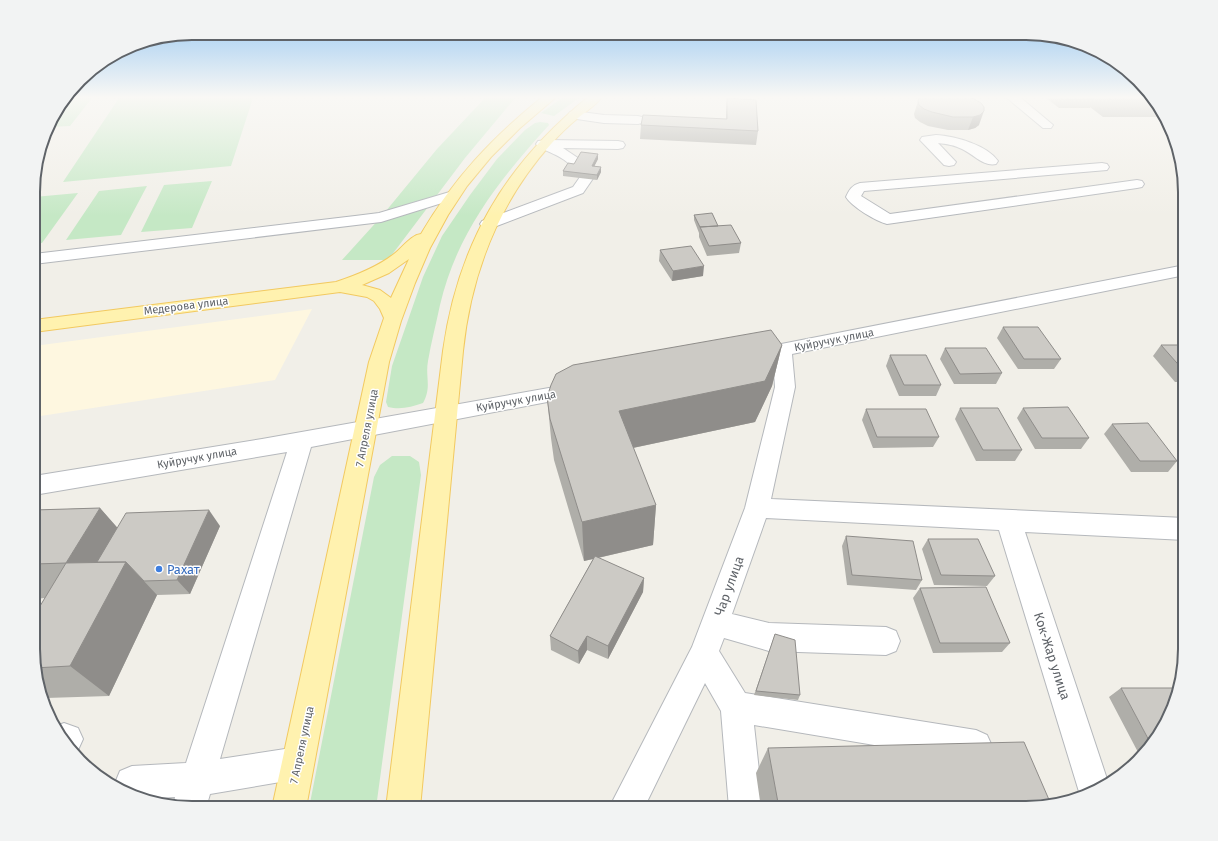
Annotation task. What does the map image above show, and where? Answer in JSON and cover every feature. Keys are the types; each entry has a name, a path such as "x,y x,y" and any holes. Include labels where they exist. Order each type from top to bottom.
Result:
{"main road":[{"name":"7 Апреля улица","path":"290,801 367,428 379,362 392,318 406,280 435,223 453,195 480,160 503,137"},
{"path":"405,801 453,351 460,304 471,265 488,224 518,174 550,137"},
{"name":"Медерова улица","path":"40,325 338,287 374,274 393,264 407,253 435,223"},
{"name":"Медерова улица","path":"338,287 369,292 383,298 391,309 392,318"}],"street":[{"path":"949,162 927,140 941,138 971,147 991,161"},
{"path":"543,144 618,145"},
{"path":"488,224 578,190 587,177 583,168 570,157 543,144"},
{"path":"1087,158 1102,167 1138,184 887,219 853,197 855,192 860,187 1102,167"},
{"path":"969,167 980,177"},
{"path":"40,258 381,217 453,195"},
{"name":"Куйручук улица","path":"735,359 1178,271"},
{"name":"Чар улица","path":"630,801 704,653 716,624 757,508 785,387 782,350"},
{"name":"Куйручук улица","path":"40,485 302,440 595,386"},
{"path":"194,793 302,440"},
{"path":"757,508 1178,529"},
{"name":"Кок-Жар улица","path":"1009,521 1093,785"},
{"path":"716,624 769,637 886,641"},
{"path":"704,653 736,707 745,801"},
{"path":"736,707 976,746"},
{"path":"132,783 194,793 298,763"}],"shaded area":[{"path":"312,309 275,380 40,416 40,345"}],"green space":[{"path":"93,137 240,137 231,166 63,182"},
{"path":"448,137 482,137 388,260 342,260 381,217"},
{"path":"518,137 538,137 497,186 469,230 457,254 440,305 432,340 427,367 428,387 423,403 406,408 388,407 386,402 392,366 423,277 442,236 497,159"},
{"path":"212,181 192,228 141,232 164,185"},
{"path":"147,186 121,235 66,240 99,191"},
{"path":"78,193 42,243 40,243 40,196"},
{"path":"392,456 410,456 419,462 421,475 377,801 310,801 374,477 380,465"}],"building":[{"path":"581,152 598,154 592,166 601,167 597,175 563,171 568,163 574,164"},
{"path":"712,213 718,226 700,227 694,215"},
{"path":"731,225 741,243 709,246 700,227"},
{"path":"691,246 704,266 673,271 660,250"},
{"path":"1003,327 1038,327 1061,359 1024,359"},
{"path":"771,330 782,345 765,381 619,411 656,505 582,522 550,419 547,397 556,374 573,365"},
{"path":"1161,345 1178,345 1178,364"},
{"path":"945,348 986,348 1002,373 960,374"},
{"path":"890,355 926,355 941,385 904,385"},
{"path":"1068,407 1089,438 1042,438 1023,408"},
{"path":"960,408 998,408 1022,450 983,450"},
{"path":"866,409 926,409 939,437 877,437"},
{"path":"1148,423 1177,461 1140,461 1112,424"},
{"path":"100,508 66,563 40,564 40,510"},
{"path":"209,510 177,580 144,581 126,562 97,562 126,513"},
{"path":"846,536 913,541 922,580 852,575"},
{"path":"928,539 978,539 995,576 941,575"},
{"path":"595,556 644,578 608,646 587,636 578,651 550,636"},
{"path":"126,562 70,666 41,668 40,606 66,563"},
{"path":"986,587 1010,643 940,643 920,588"},
{"path":"775,634 795,640 800,695 756,691"},
{"path":"1121,688 1173,688 1158,725 1148,739"},
{"path":"1024,742 1049,799 1036,801 778,801 768,748"}],"place":[{"name":"Рахат","path":"159,569"}]}
